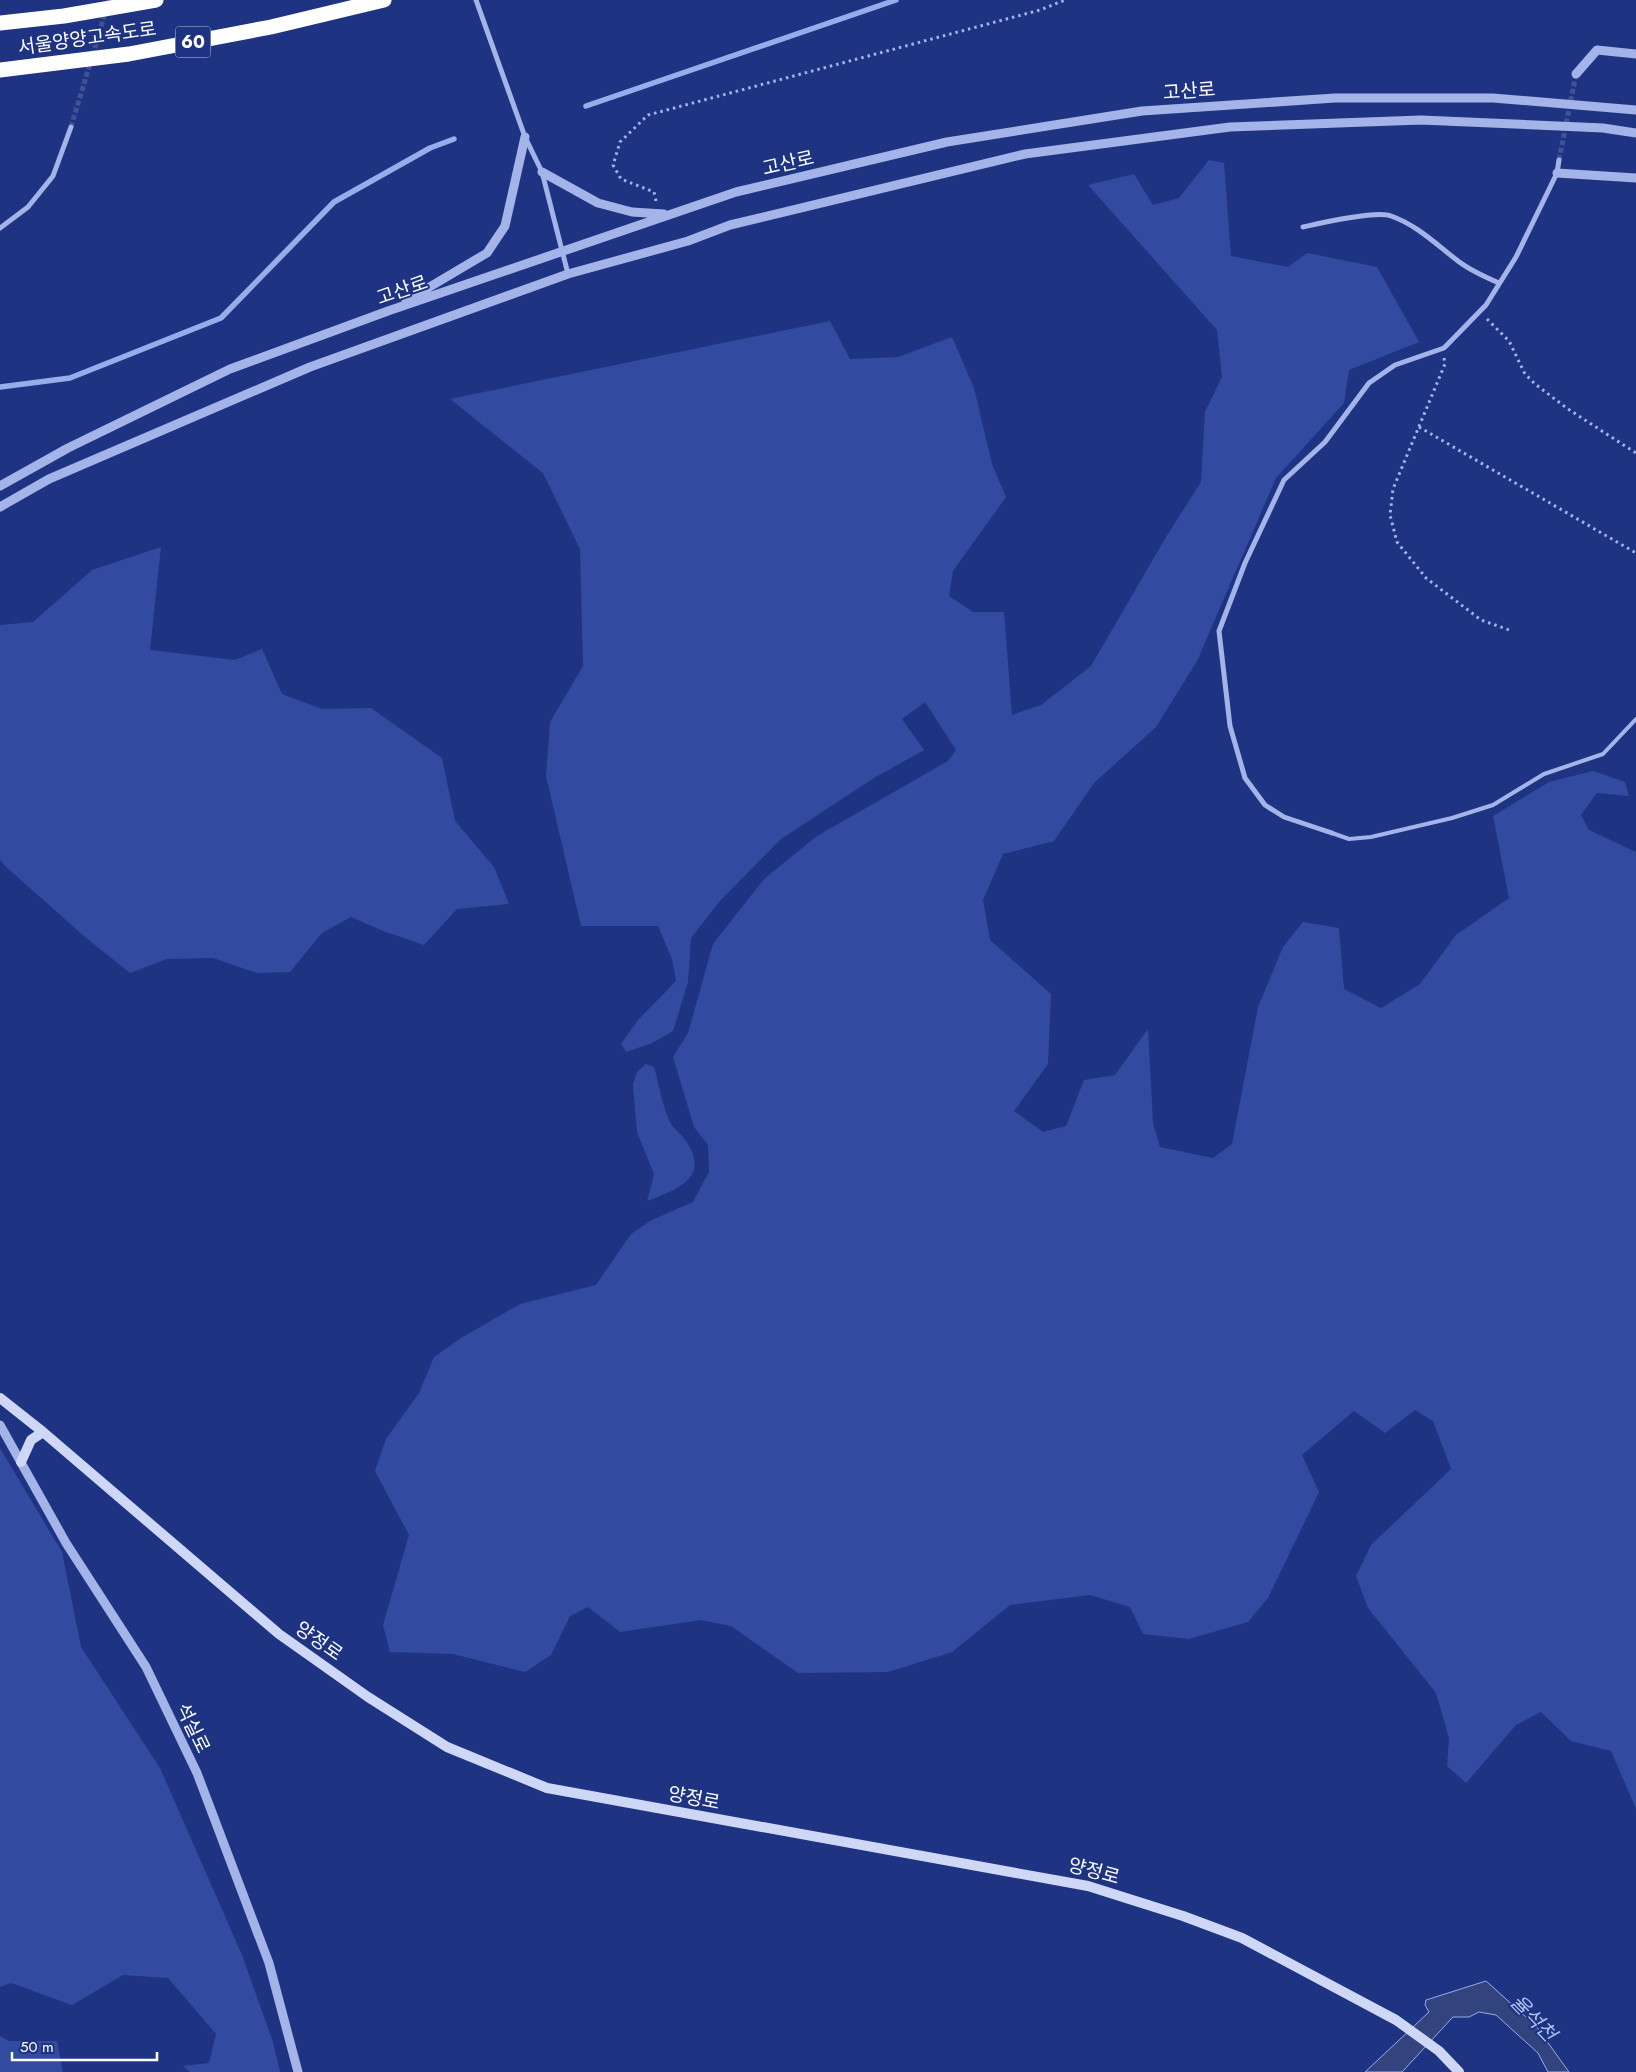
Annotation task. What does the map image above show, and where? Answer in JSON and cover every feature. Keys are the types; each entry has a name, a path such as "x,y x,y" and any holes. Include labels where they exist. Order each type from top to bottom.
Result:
{"highway":[{"name":"서울양양고속도로","path":"0,23 64,16 156,0"},
{"name":"서울양양고속도로","path":"0,70 129,54 271,27 384,0"}],"main road":[{"name":"양정로","path":"0,1398 43,1432 279,1634 368,1697 447,1748 547,1788 1088,1886 1183,1916 1242,1938 1396,2020 1439,2051 1459,2072"},
{"path":"21,1462 31,1440 43,1432"}],"street":[{"path":"476,0 524,137 542,172 568,274"},
{"path":"1576,74 1597,50 1636,54"},
{"name":"고산로","path":"0,486 68,448 230,369 388,311 736,192 947,142 1142,111 1335,98 1493,98 1636,110"},
{"path":"0,507 49,478 310,367 568,274 688,240 730,225 1026,154 1230,127 1421,120 1603,128 1636,133"},
{"path":"0,228 28,207 53,176 70,127"},
{"path":"388,311 487,253 505,226 524,137"},
{"path":"1332,834 1284,817 1265,805 1245,778 1230,726 1219,631 1245,564 1284,480 1325,442 1369,383 1395,365 1444,348 1486,305 1516,256 1557,172 1559,160"},
{"path":"542,172 598,203 632,212 672,214"},
{"path":"1557,172 1636,178"},
{"path":"1303,227 1338,218 1389,215 1436,242 1458,262 1478,274 1499,283"},
{"name":"석실로","path":"0,1425 66,1543 146,1667 197,1774 269,1963 298,2072"}],"lane":[{"path":"1332,834 1349,839 1371,837 1452,818 1493,805 1544,774 1603,754 1636,719"}],"path":[{"path":"658,213 654,192 621,178 613,165 620,142 648,115 1031,12 1065,0"},
{"path":"1479,311 1509,341 1525,374 1535,384 1575,414 1636,453"},
{"path":"1444,348 1444,364 1393,489 1390,515 1397,542 1426,578 1481,620 1512,631"},
{"path":"1419,426 1636,553"}],"shaded area":[{"path":"1209,160 1224,163 1231,256 1288,267 1307,253 1377,267 1419,342 1349,370 1344,403 1276,478 1197,661 1156,727 1094,783 1054,841 1003,854 983,900 990,940 1051,994 1048,1064 1014,1111 1043,1132 1066,1126 1084,1080 1115,1075 1148,1029 1153,1123 1160,1147 1213,1158 1232,1144 1258,1007 1283,947 1303,922 1339,928 1344,989 1381,1008 1420,984 1456,935 1509,898 1493,816 1549,782 1593,771 1625,782 1629,796 1597,793 1581,815 1589,830 1636,852 1636,1809 1611,1751 1571,1741 1541,1712 1516,1725 1466,1783 1447,1766 1449,1738 1436,1693 1368,1608 1356,1576 1371,1545 1451,1469 1433,1421 1415,1410 1385,1433 1354,1411 1302,1455 1319,1492 1268,1598 1248,1622 1189,1639 1143,1634 1130,1607 1090,1595 1010,1605 952,1652 888,1672 798,1673 731,1626 701,1620 620,1632 588,1607 570,1616 551,1655 525,1672 453,1654 390,1652 383,1625 409,1535 375,1471 386,1439 419,1393 434,1357 461,1338 520,1304 596,1285 631,1234 650,1221 693,1202 709,1172 708,1145 694,1127 673,1057 688,1033 713,944 764,879 817,836 948,761 956,750 925,702 902,719 924,750 874,778 781,839 720,901 691,938 688,982 673,1031 652,1043 626,1052 621,1044 638,1020 676,981 672,959 658,926 581,926 546,776 550,722 583,666 580,549 543,473 450,399 830,321 850,359 898,357 952,337 974,388 992,464 1006,497 953,571 949,596 973,612 1004,612 1012,715 1041,705 1091,666 1166,537 1201,482 1205,412 1222,377 1217,330 1088,185 1134,174 1153,205 1179,198"},
{"path":"161,547 150,650 235,660 262,649 282,694 322,709 371,708 442,758 455,821 494,867 509,904 457,909 424,945 383,931 351,917 322,933 290,972 257,973 213,958 167,959 130,973 85,937 4,865 0,860 0,625 33,622 92,570"},
{"path":"646,1064 654,1067 662,1101 669,1120 686,1141 693,1154 695,1164 687,1181 669,1192 647,1201 654,1174 637,1132 633,1085 637,1072"},
{"path":"0,1448 62,1552 81,1647 160,1768 242,1955 273,2042 280,2072 190,2072 183,2066 209,2063 216,2034 168,1978 123,1975 72,2005 11,1983 0,1987"},
{"name":"율석천","path":"1486,1981 1536,2026 1569,2072 1548,2072 1538,2053 1496,2015 1479,2012 1469,2017 1453,2017 1402,2072 1365,2072 1429,2012 1425,2005 1426,2000"},
{"path":"0,2036 9,2041 57,2041 63,2072 0,2072"}],"waterway":[{"path":"586,106 896,0"},
{"path":"0,387 70,378 221,318 334,202 430,148 454,139"}],"tunnel":[{"path":"71,127 109,0"},
{"path":"1559,160 1576,74"}]}
